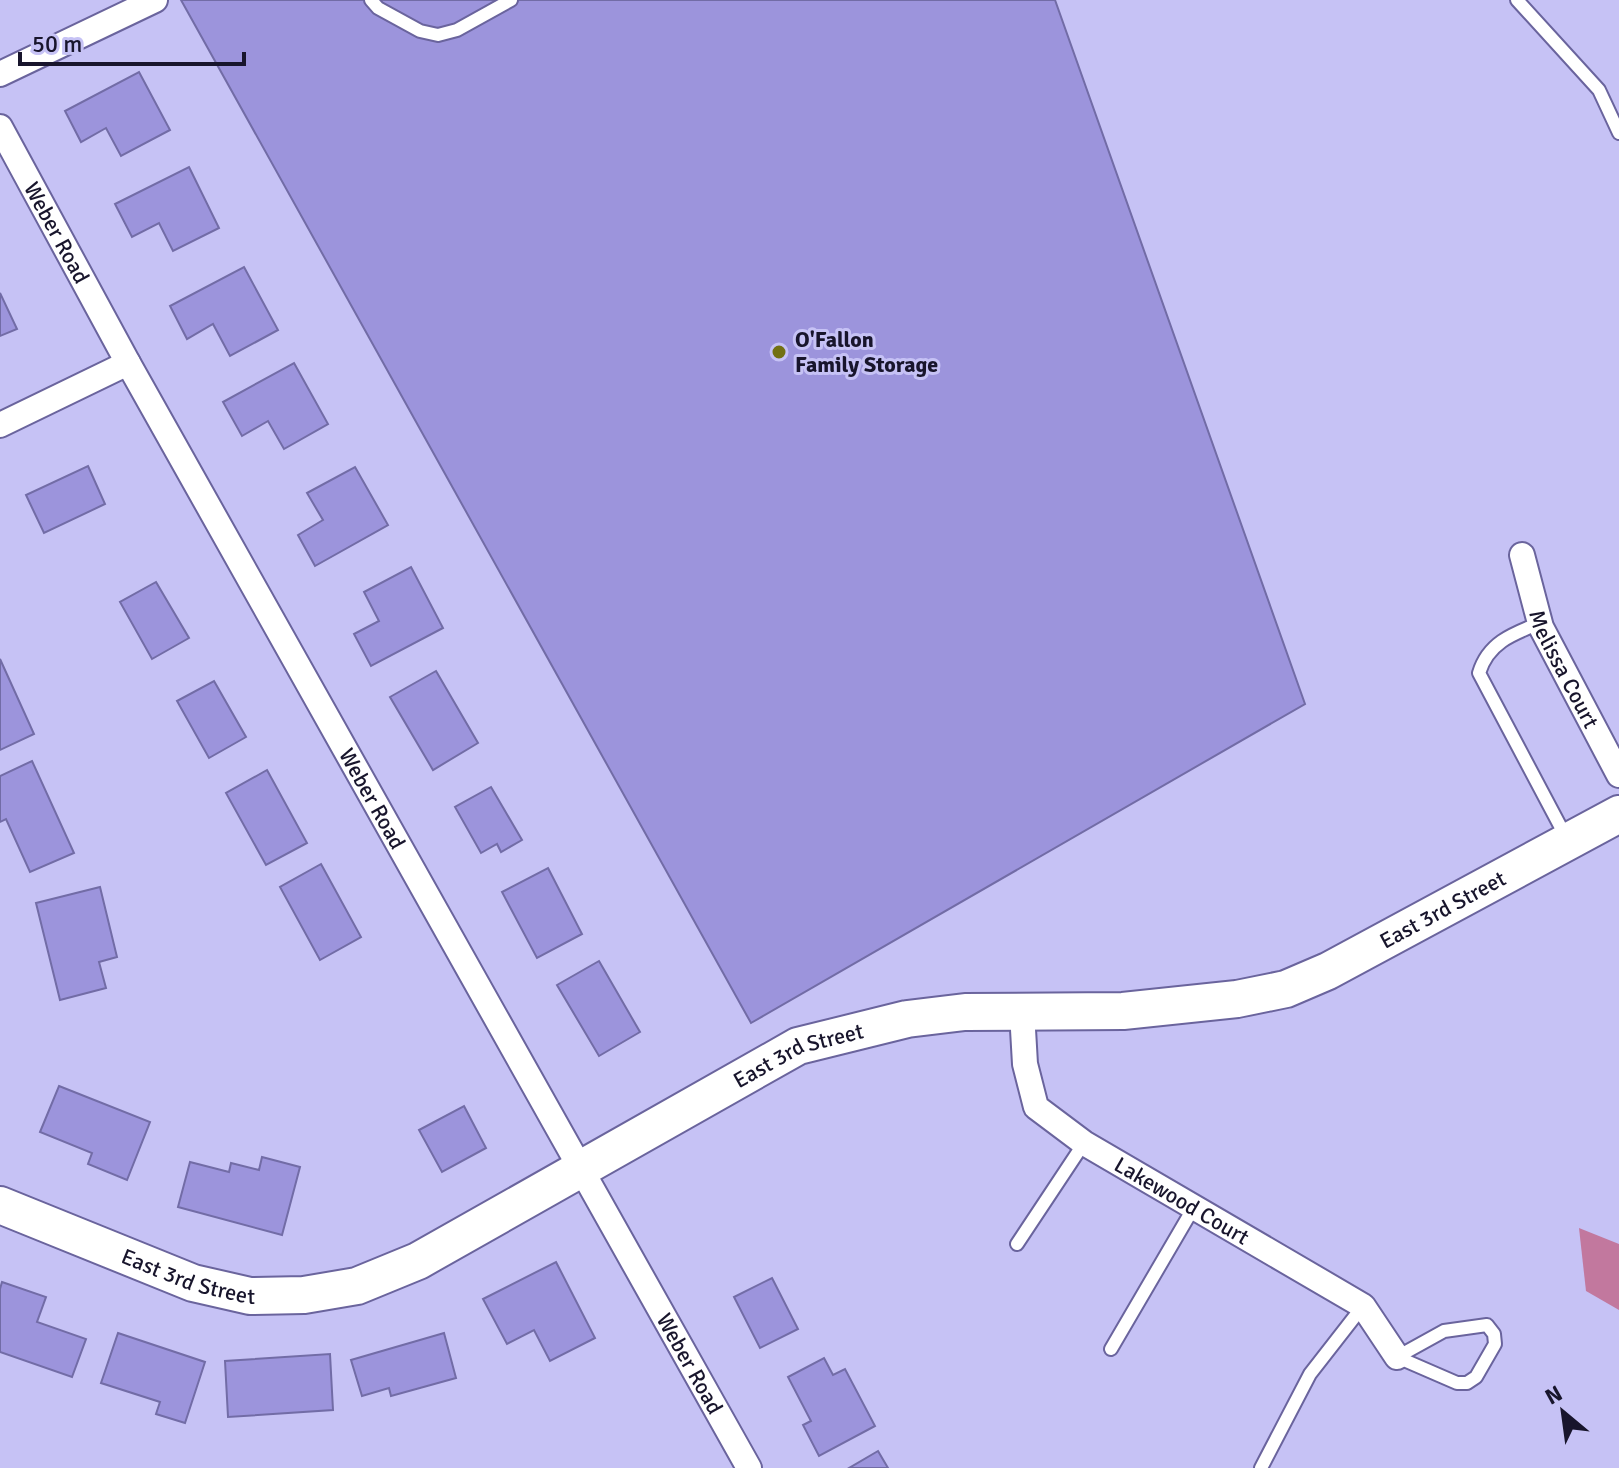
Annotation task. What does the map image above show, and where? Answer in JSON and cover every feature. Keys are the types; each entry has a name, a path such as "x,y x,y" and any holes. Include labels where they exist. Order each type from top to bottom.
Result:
{"street":[{"path":"0,74 155,0"},
{"name":"Weber Road","path":"0,127 128,363 749,1468"},
{"path":"0,425 128,363"},
{"name":"Melissa Court","path":"1522,555 1540,623 1619,775"},
{"name":"East 3rd Street","path":"0,1205 193,1283 250,1296 304,1295 357,1286 418,1261 798,1046 907,1019 965,1012 1123,1011 1237,999 1286,989 1328,971 1619,814"},
{"name":"Lakewood Court","path":"1022,1012 1025,1064 1036,1107 1084,1143 1363,1306 1397,1357"}],"lane":[{"path":"371,0 378,8 420,31 438,35 457,30 511,0"},
{"path":"1517,0 1599,90 1619,133"},
{"path":"1540,623 1509,635 1484,657 1479,673 1568,842"},
{"path":"1017,1244 1084,1143"},
{"path":"1111,1349 1194,1207"},
{"path":"1261,1468 1310,1374 1363,1306"},
{"path":"1487,1325 1494,1334 1495,1344 1476,1377 1467,1383 1457,1383 1397,1357 1444,1331 1487,1325"}],"shaded area":[{"path":"1579,1228 1619,1244 1619,1310 1586,1291"}],"building":[{"name":"O'Fallon Family Storage","path":"181,0 1055,0 1305,704 751,1023"},
{"path":"139,72 170,130 121,156 106,128 81,142 65,111"},
{"path":"189,167 219,228 173,251 159,223 132,237 115,204"},
{"path":"244,267 278,330 230,356 213,324 187,339 170,306"},
{"path":"0,293 17,329 0,336"},
{"path":"294,363 328,424 284,449 268,421 242,436 223,402"},
{"path":"88,466 105,504 44,533 26,495"},
{"path":"355,467 388,525 315,566 298,535 323,520 307,493"},
{"path":"411,567 443,628 371,666 354,634 379,621 364,592"},
{"path":"156,582 189,638 152,659 120,602"},
{"path":"0,659 34,734 0,750"},
{"path":"436,671 478,743 433,770 390,697"},
{"path":"214,681 246,737 209,758 177,701"},
{"path":"32,761 74,853 30,872 6,819 0,822 0,776"},
{"path":"267,770 307,843 266,865 226,793"},
{"path":"491,787 522,840 501,852 497,844 481,853 455,807"},
{"path":"321,864 361,937 320,960 280,887"},
{"path":"548,868 582,934 537,958 502,892"},
{"path":"100,887 117,957 99,962 106,988 60,1000 36,903"},
{"path":"599,961 640,1032 599,1056 557,985"},
{"path":"59,1086 150,1122 127,1180 88,1164 92,1153 40,1132"},
{"path":"464,1106 486,1148 442,1172 419,1130"},
{"path":"262,1157 300,1167 282,1235 178,1207 190,1162 229,1172 231,1163 259,1170"},
{"path":"556,1262 595,1338 550,1361 534,1330 507,1344 483,1299"},
{"path":"772,1278 798,1329 760,1348 734,1297"},
{"path":"2,1282 46,1297 37,1322 86,1339 72,1377 0,1352"},
{"path":"118,1333 205,1362 185,1423 156,1414 160,1402 101,1383"},
{"path":"444,1333 456,1378 391,1396 389,1388 362,1396 351,1360"},
{"path":"330,1354 333,1410 228,1417 225,1361"},
{"path":"824,1358 833,1375 845,1369 875,1426 819,1456 803,1425 811,1421 788,1377"},
{"path":"878,1451 888,1468 849,1468"}],"place":[{"name":"O'Fallon Family Storage","path":"779,352"}]}
